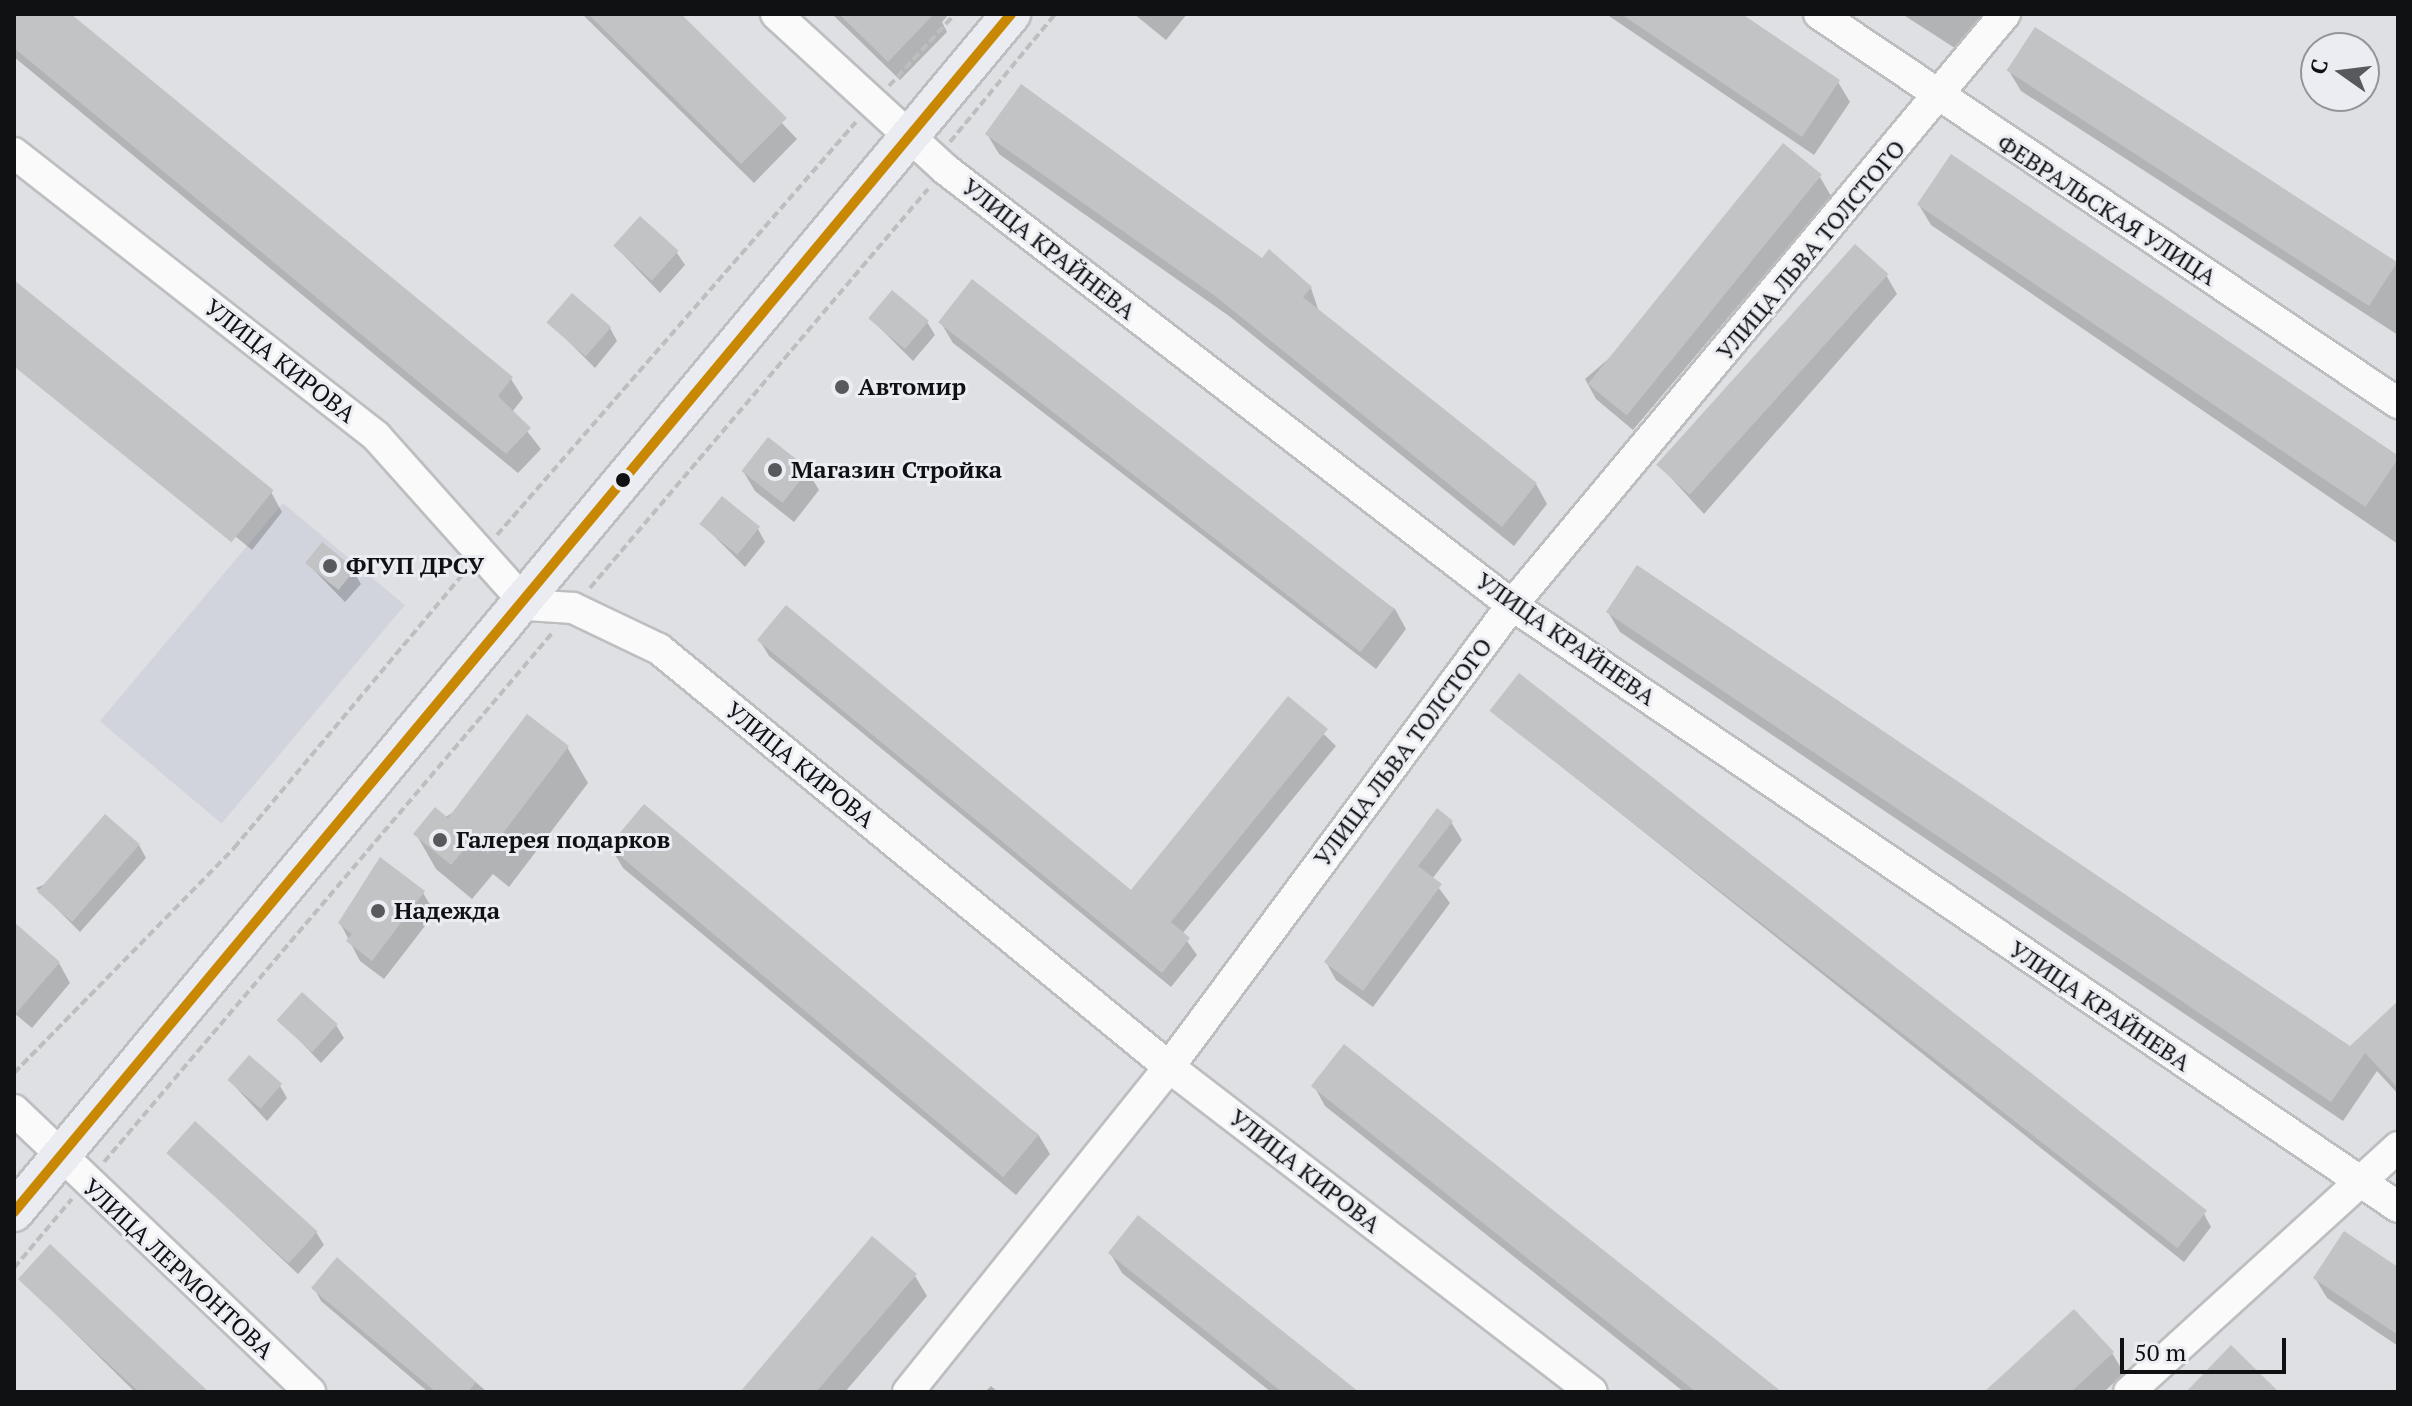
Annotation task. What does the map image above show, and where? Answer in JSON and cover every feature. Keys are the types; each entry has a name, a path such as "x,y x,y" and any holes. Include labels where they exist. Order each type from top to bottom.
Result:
{"main road":[{"path":"14,1212 73,1171 527,605 931,157 1011,14"}],"street":[{"name":"УЛИЦА КРАЙНЕВА","path":"776,14 931,157 1512,605 2398,1207"},
{"name":"ФЕВРАЛЬСКАЯ УЛИЦА","path":"1819,14 1938,99 2398,403"},
{"name":"УЛИЦА ЛЬВА ТОЛСТОГО","path":"908,1392 1169,1067 1512,605 1938,99 2005,14"},
{"name":"УЛИЦА КИРОВА","path":"14,153 376,436 527,605 573,608 659,649 1169,1067 1592,1392"},
{"name":"УЛИЦА ЛЕРМОНТОВА","path":"14,1110 73,1171 310,1392"},
{"path":"2129,1392 2398,1147"}],"path":[{"path":"14,1268 73,1171 573,608 931,157 1055,14"}],"shaded area":[{"name":"ФГУП ДРСУ","path":"283,503 405,605 222,824 100,721"}],"building":[{"path":"14,14 71,14 513,377 498,396 531,428 506,454 14,48"},
{"path":"588,14 681,14 787,118 741,164"},
{"path":"839,14 934,14 888,62"},
{"path":"1621,14 1742,14 1840,80 1802,137"},
{"path":"2035,27 2397,262 2369,306 2007,71"},
{"path":"1021,84 1262,258 1269,249 1312,287 1303,297 1537,483 1502,527 1215,296 985,134"},
{"path":"1783,143 1822,174 1627,415 1588,384"},
{"path":"1951,154 2398,456 2365,507 1917,205"},
{"path":"640,216 679,251 652,281 613,246"},
{"path":"1855,244 1888,274 1690,495 1656,465"},
{"path":"972,279 1394,609 1361,652 938,322"},
{"path":"14,280 274,490 231,542 14,366"},
{"path":"892,290 929,321 905,349 868,318"},
{"path":"572,293 611,327 586,357 546,322"},
{"name":"Магазин Стройка","path":"768,437 809,469 783,503 742,471"},
{"path":"722,496 760,527 737,555 699,524"},
{"name":"ФГУП ДРСУ","path":"322,542 355,569 338,590 305,563"},
{"path":"1637,565 2350,1046 2398,1001 2398,1088 2365,1053 2331,1102 1606,612"},
{"path":"786,605 1131,890 1288,696 1328,729 1171,922 1190,938 1162,973 757,640"},
{"path":"1519,673 2207,1210 2177,1248 1489,711"},
{"path":"527,714 569,746 488,853 472,840 451,865 413,834 435,807 448,818"},
{"path":"644,804 1039,1135 1003,1177 609,846"},
{"path":"1437,808 1453,821 1418,866 1442,884 1363,991 1324,962"},
{"path":"105,814 140,844 72,922 37,892"},
{"name":"Надежда","path":"380,857 425,891 372,961 346,941 352,934 338,923"},
{"path":"14,922 60,962 14,1016"},
{"path":"302,992 338,1024 312,1052 277,1020"},
{"path":"1344,1044 1782,1392 1696,1392 1596,1313 1311,1086"},
{"path":"249,1055 282,1084 261,1109 227,1080"},
{"path":"195,1121 318,1231 289,1263 166,1153"},
{"path":"1138,1215 1359,1392 1282,1392 1108,1253"},
{"path":"2344,1231 2398,1267 2398,1335 2313,1278"},
{"path":"872,1236 917,1274 816,1392 740,1392"},
{"path":"50,1244 209,1392 139,1392 18,1279"},
{"path":"337,1257 476,1382 468,1392 436,1392 311,1288"},
{"path":"2074,1309 2114,1352 2071,1392 1984,1392"},
{"path":"2231,1345 2279,1392 2186,1392"}],"transit line":[{"path":"14,1212 1011,14"}],"place":[{"name":"Автомир","path":"842,387"},
{"name":"Магазин Стройка","path":"775,470"},
{"name":"ФГУП ДРСУ","path":"330,566"},
{"name":"Галерея подарков","path":"440,840"},
{"name":"Надежда","path":"378,911"}]}
